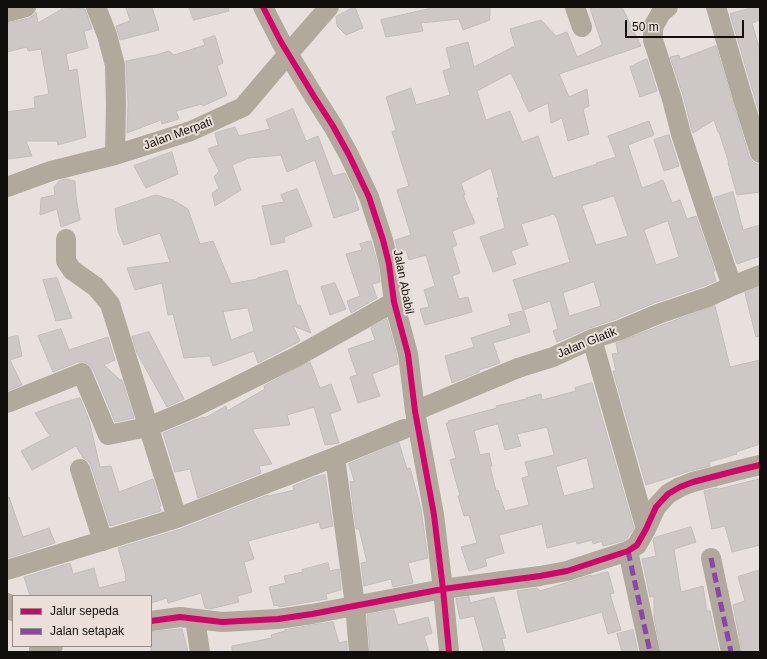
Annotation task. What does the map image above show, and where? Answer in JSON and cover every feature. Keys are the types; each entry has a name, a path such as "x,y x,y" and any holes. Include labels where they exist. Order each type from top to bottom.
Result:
{"street":[{"path":"7,12 26,7"},
{"path":"96,7 107,35 115,65 115,155"},
{"name":"Jalan Ababil","path":"262,7 288,54 333,126 349,155 369,197 383,240 389,264 394,302 408,354 415,411 434,515 449,652"},
{"name":"Jalan Merpati","path":"7,187 51,171 115,155 191,131 243,107 330,7"},
{"path":"574,7 582,27"},
{"path":"668,7 661,13 653,27 653,40 684,141 732,286"},
{"path":"716,7 760,153"},
{"path":"66,239 66,261 72,270 96,287 110,304 177,518"},
{"name":"Jalan Glatik","path":"415,411 518,368 554,356 592,339 620,330 658,314 708,297 760,275"},
{"path":"7,404 82,373 108,435 148,427 191,409 247,382 296,357 394,302"},
{"path":"592,339 646,529"},
{"path":"7,570 177,518 336,457 404,429"},
{"path":"336,457 355,605 359,652"},
{"path":"152,621 180,617 222,622 278,619 443,589 567,571 628,551 637,544 656,507 668,494 680,487 693,482 760,465"},
{"path":"80,469 103,541"},
{"path":"628,551 650,652"},
{"path":"711,558 731,652"},
{"path":"195,619 200,652"}],"building":[{"path":"61,7 85,9 92,29 84,31 88,48 66,54 69,71 77,69 86,137 58,145 57,141 26,141 32,156 7,159 7,112 35,108 34,97 49,94 41,49 28,51 27,47 7,52 7,23 29,18 36,12 38,23 62,9"},
{"path":"126,7 152,7 159,30 120,40 116,26 130,21"},
{"path":"189,7 228,7 229,11 194,20"},
{"path":"354,7 363,28 346,35 337,26 336,17"},
{"path":"437,7 490,7 490,20 463,30 459,19 421,23 423,31 386,37 381,20"},
{"path":"590,7 622,7 641,46 559,74 569,97 587,89 589,106 583,109 589,134 568,141 562,118 551,123 548,103 529,112 511,73 477,91 486,120 510,111 522,142 538,136 553,178 616,157 608,136 649,121 654,135 628,145 642,188 663,180 672,203 680,200 687,219 696,216 715,271 713,271 716,281 654,303 557,342 553,331 558,329 550,301 523,310 513,280 570,262 557,219 554,214 521,224 528,245 511,251 516,264 493,272 480,237 505,228 491,168 461,183 465,195 463,195 475,223 452,231 457,245 452,247 460,273 452,276 459,299 468,297 472,312 425,325 420,309 429,307 424,290 435,286 426,255 409,260 406,250 398,252 395,240 411,235 397,190 409,186 392,132 396,130 386,97 411,88 416,105 450,95 443,71 451,68 446,48 468,42 474,67 515,46 510,29 541,20 556,36 567,32 577,57 602,45","holes":["614,196 628,236 596,245 582,206","668,221 679,257 656,265 644,230","594,282 601,306 569,316 563,293"]},
{"path":"760,7 760,20 752,23 760,51 760,115 730,14"},
{"path":"215,36 223,63 217,66 227,95 203,106 202,104 176,111 179,119 162,124 161,120 127,133 128,105 126,61 169,51 174,55 205,45 203,40"},
{"path":"716,46 749,156 753,162 760,164 760,192 737,195 729,163 714,120 693,133 692,131 683,95 670,57 679,55 680,59"},
{"path":"647,59 657,91 640,97 630,67"},
{"path":"293,109 306,141 318,136 333,176 345,173 352,187 359,210 334,218 315,160 287,172 281,155 249,158 232,165 241,190 215,206 212,193 219,188 214,177 219,171 208,149 218,145 215,133 235,127 239,136 270,129 266,120"},
{"path":"669,135 679,166 664,171 654,140"},
{"path":"172,152 178,174 146,188 134,166"},
{"path":"66,179 75,181 80,220 61,227 57,209 40,215 41,198 55,195 54,187 59,181"},
{"path":"297,189 312,226 284,237 285,242 271,245 262,206 284,202 281,195"},
{"path":"733,192 743,230 760,225 760,256 737,264 714,198"},
{"path":"156,195 173,200 188,209 200,244 213,241 231,284 257,279 287,270 297,305 300,305 311,333 293,326 300,341 258,363 254,351 213,366 210,356 184,358 173,314 168,315 162,283 135,290 127,268 170,262 160,233 124,245 118,231 115,209","holes":["248,308 254,331 231,340 223,312"]},
{"path":"371,241 378,266 380,282 372,284 377,298 351,313 347,301 360,296 346,254 362,250 360,244"},
{"path":"57,278 72,318 56,321 43,280"},
{"path":"335,283 346,309 330,315 321,287"},
{"path":"760,287 760,336 756,337 745,293"},
{"path":"715,306 730,367 760,360 760,444 736,452 737,454 709,462 710,466 646,485 613,371 616,371 612,354 618,353 616,343"},
{"path":"524,311 530,332 493,343 500,363 479,370 479,372 452,383 445,356 474,347 471,338 511,325 508,315"},
{"path":"387,319 398,364 372,374 380,396 358,403 350,377 357,375 348,349 375,340 371,328"},
{"path":"61,329 69,350 108,337 115,360 104,365 120,380 122,380 134,418 115,422 93,369 89,364 78,362 53,372 38,336"},
{"path":"149,332 184,399 167,407 137,353 132,337"},
{"path":"18,336 22,356 10,360 22,385 7,391 7,338"},
{"path":"310,362 320,388 331,384 341,410 330,414 339,443 325,445 314,407 287,415 290,425 252,429 272,464 259,466 261,473 198,498 190,469 175,472 163,433 195,420 205,418 226,406 227,411 265,389 264,386"},
{"path":"592,383 634,528 628,537 623,541 603,546 602,541 593,544 592,540 577,544 576,541 547,548 542,524 499,535 504,553 485,559 487,566 469,571 461,547 477,543 469,515 464,516 458,496 460,496 450,460 456,458 446,423 449,423 448,421 497,408 496,406 541,394 542,400 576,391 575,388","holes":["498,424 505,450 521,446 517,434 547,427 554,455 525,462 529,476 522,478 529,505 505,511 498,490 496,491 490,466 492,466 489,453 480,455 474,431","587,458 594,488 564,496 556,467"]},
{"path":"80,398 89,420 100,467 111,466 119,492 153,479 161,506 159,506 161,511 110,526 91,466 88,461 83,458 76,446 32,470 21,451 50,436 35,413"},
{"path":"399,443 407,469 410,468 421,509 428,558 408,563 413,583 393,587 391,579 364,586 361,563 367,562 359,529 356,529 350,482 354,481 349,464"},
{"path":"325,475 333,526 321,529 319,522 248,541 254,559 244,562 252,592 237,596 239,602 210,609 205,608 201,593 168,603 167,598 152,603 152,595 30,595 24,577 70,563 73,574 94,568 99,588 126,581 118,548 181,529 268,495 294,490 293,486 315,477"},
{"path":"760,479 760,545 732,552 725,526 712,529 704,491"},
{"path":"7,497 9,497 23,537 49,528 55,543 8,558"},
{"path":"691,527 696,542 674,549 681,592 703,586 707,611 710,611 719,652 661,652 654,618 654,596 650,597 642,559 656,556 653,540 654,538"},
{"path":"328,563 330,571 339,569 341,590 326,594 327,599 279,607 278,605 274,606 269,587 286,583 284,576 303,572 302,570"},
{"path":"760,570 760,652 742,652 733,605 745,601 738,577"},
{"path":"608,572 614,593 610,594 621,630 608,634 602,612 527,633 517,591 537,588 540,591 591,575"},
{"path":"469,597 470,603 494,597 506,638 502,639 505,652 484,652 474,616 460,619 456,599"},
{"path":"394,610 398,625 428,617 432,633 424,636 429,652 370,652 367,615"},
{"path":"333,622 339,643 347,641 347,652 232,652 232,646 272,638 271,635 285,630"},
{"path":"182,629 188,652 151,652 152,632"},
{"path":"633,630 638,652 622,652 617,634"}],"marked path":[{"path":"628,551 650,652"},
{"path":"711,558 731,652"}],"cycle path":[{"path":"263,7 281,42 333,126 349,155 369,197 383,240 389,264 394,302 408,354 415,411 434,515 449,652"},
{"path":"152,621 180,617 222,622 278,619 443,589 567,571 628,551 637,545 656,507 668,494 680,487 693,482 760,465"}]}
